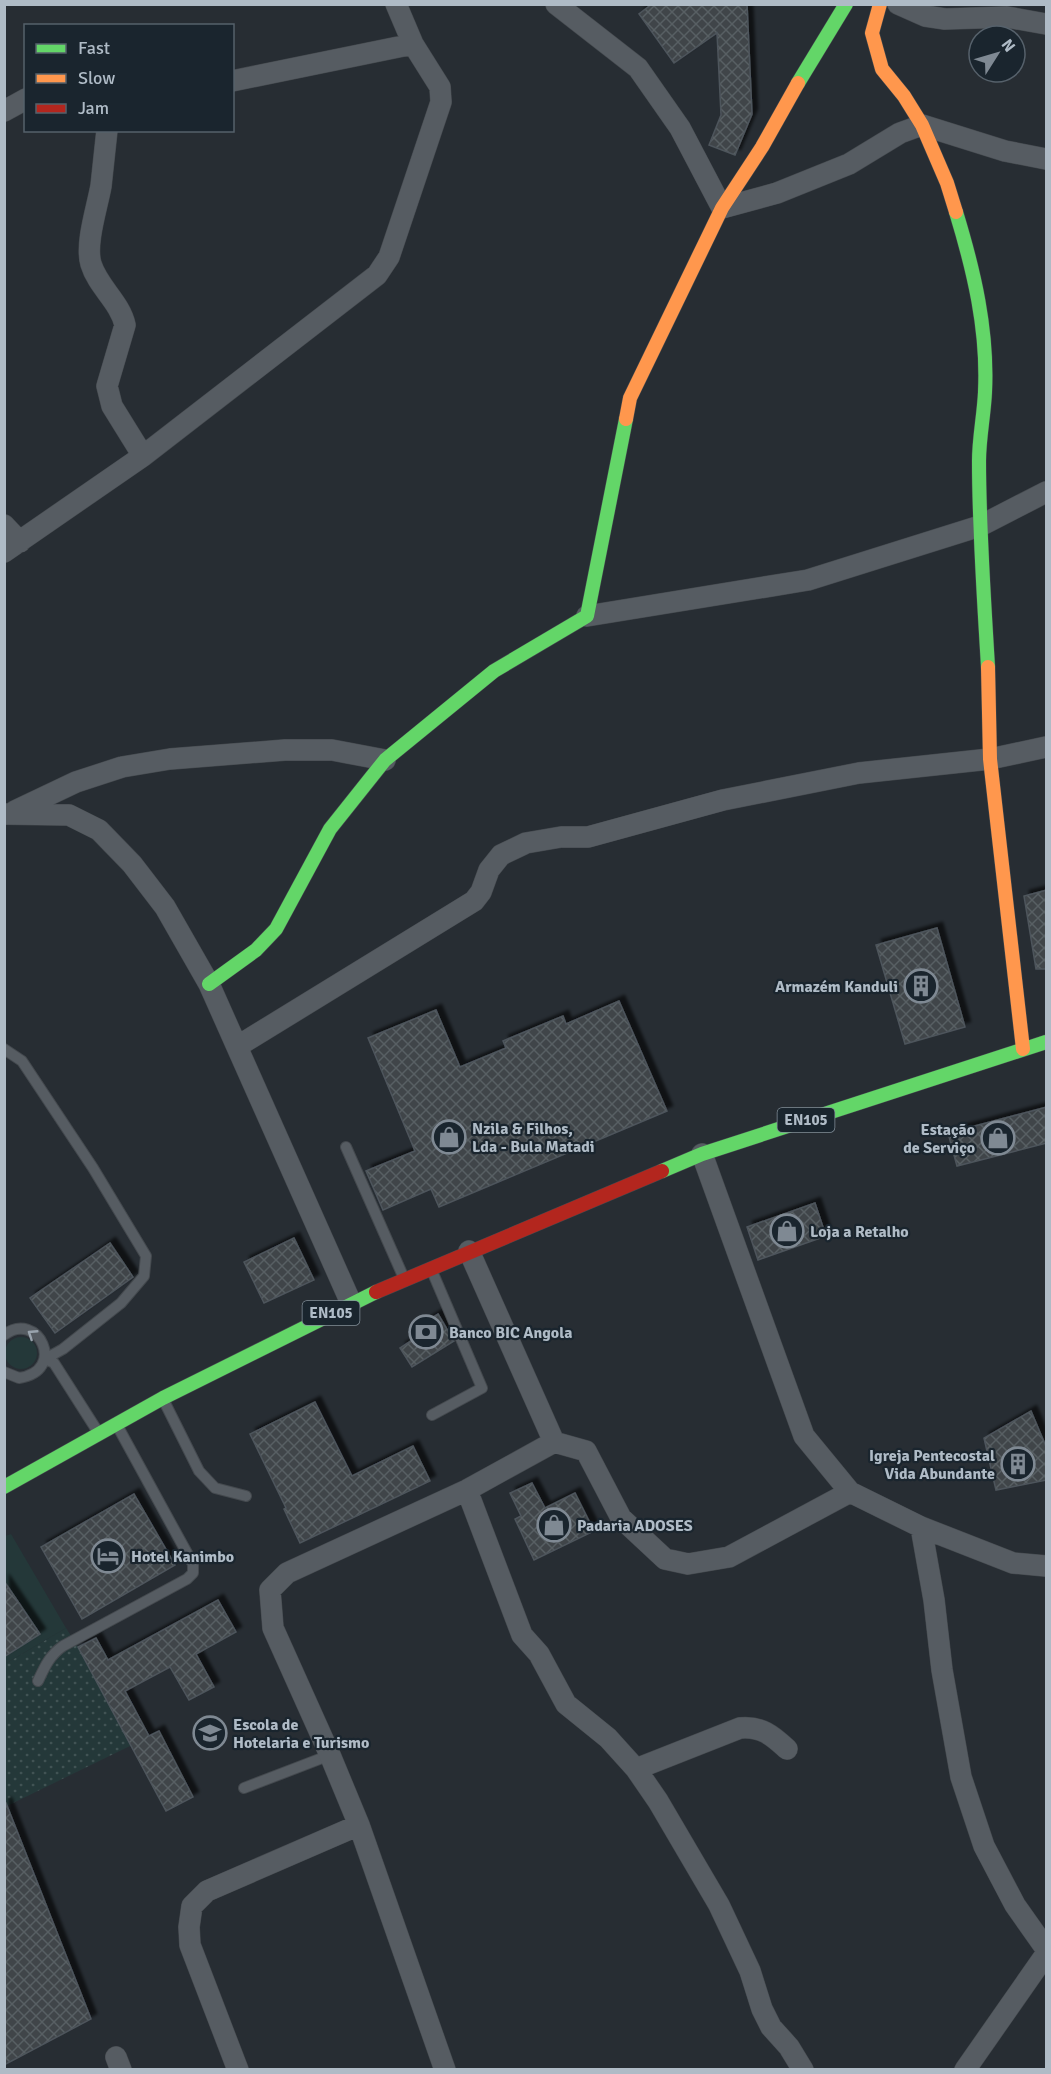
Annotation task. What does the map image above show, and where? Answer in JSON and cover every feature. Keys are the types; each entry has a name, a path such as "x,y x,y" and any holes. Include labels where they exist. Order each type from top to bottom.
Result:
{"street":[{"path":"4,525 12,547 143,456 377,275 389,256 441,102 440,87 433,72 413,44 396,4"},
{"path":"556,4 638,68 680,128 722,208"},
{"path":"587,616 630,398 722,208 762,147 808,63 846,4"},
{"path":"880,4 872,33 882,69 904,96 922,125 947,183 967,249 982,321 985,391 980,457 980,526 989,683 990,759 1023,1049"},
{"path":"898,4 924,16 945,19 1007,17 1047,24"},
{"path":"234,81 413,44"},
{"path":"4,111 24,100"},
{"path":"722,208 777,193 849,164 900,133 922,125 1005,151 1047,159"},
{"path":"107,132 101,185 90,246 90,262 97,278 123,316 124,325 107,386 112,406 143,456"},
{"path":"209,984 256,950 276,929 330,829 385,760 494,671 587,616 808,580 980,526 1047,492"},
{"path":"238,1046 474,901 481,892 489,870 501,855 526,843 561,837 588,837 723,800 859,773 990,759 1047,747"},
{"path":"8,813 76,782 122,766 170,759 285,750 332,750 385,760"},
{"path":"8,813 69,815 99,830 132,864 165,907 209,984 351,1303"},
{"name":"EN105","path":"4,1487 163,1398 351,1303 469,1251 702,1154 1047,1042"},
{"path":"702,1154 804,1436 850,1492 921,1527 1013,1563 1047,1566"},
{"path":"469,1251 554,1442"},
{"path":"445,2070 359,1825 273,1628 270,1590 287,1573 467,1490 554,1442 586,1451 621,1518 665,1559 688,1564 729,1557 850,1492"},
{"path":"467,1490 522,1635 539,1654 566,1704 608,1738 636,1769 719,1905 750,1971 762,2009 771,2027 789,2047 803,2070"},
{"path":"921,1527 934,1600 942,1670 961,1777 984,1846 1015,1905 1047,1952 965,2070"},
{"path":"636,1769 740,1728 752,1727 768,1732 787,1749"},
{"path":"238,2070 190,1945 189,1927 192,1906 207,1891 359,1825"}],"lane":[{"path":"4,1049 21,1061 93,1168 146,1256 144,1276 121,1303 63,1349 45,1359"},
{"path":"346,1147 405,1280"},
{"path":"431,1268 482,1388 432,1415"},
{"path":"4,1335 17,1329 32,1332 43,1342 45,1359 41,1367 27,1377 19,1378 4,1372"},
{"path":"45,1359 54,1364 99,1433"},
{"path":"163,1398 199,1471 215,1488 246,1496"},
{"path":"38,1681 47,1661 63,1646 187,1579 193,1573 193,1564 117,1424"},
{"path":"244,1788 330,1755"}],"green space":[{"path":"21,1337 32,1342 37,1353 32,1364 21,1369 10,1364 5,1353 10,1342"},
{"path":"11,1534 66,1628 5,1664 4,1657 39,1634 5,1581 5,1536"},
{"path":"66,1628 132,1745 7,1806 5,1800 5,1664"}],"building":[{"path":"652,4 747,4 752,114 735,155 709,145 721,115 717,33 674,63 639,14"},
{"path":"1047,890 1047,969 1036,969 1024,896"},
{"name":"Armazém Kanduli","path":"937,928 965,1027 905,1044 876,945"},
{"path":"619,1001 667,1111 439,1207 431,1189 383,1210 366,1171 415,1151 368,1038 436,1010 460,1067 506,1048 503,1041 563,1016 566,1024"},
{"name":"Estação de Serviço","path":"1047,1107 1047,1143 957,1166 948,1133"},
{"name":"Loja a Retalho","path":"815,1203 826,1236 758,1260 747,1227"},
{"path":"294,1238 314,1280 264,1303 244,1262"},
{"path":"110,1243 133,1277 55,1333 30,1298"},
{"path":"438,1314 454,1341 412,1367 400,1348 414,1339 409,1332"},
{"path":"315,1402 352,1476 413,1446 430,1481 300,1543 284,1509 286,1508 250,1434"},
{"name":"Igreja Pentecostal Vida Abundante","path":"1031,1411 1047,1449 1047,1480 996,1490 984,1438"},
{"name":"Padaria ADOSES","path":"532,1483 545,1508 575,1493 594,1531 534,1560 515,1519 521,1516 510,1493"},
{"name":"Hotel Kanimbo","path":"134,1494 175,1565 82,1619 41,1547"},
{"path":"4,1581 40,1634 4,1657"},
{"path":"218,1600 236,1632 196,1654 214,1687 189,1700 170,1667 125,1691 149,1736 159,1731 193,1797 166,1811 78,1647 96,1638 108,1660"},
{"path":"6,1803 91,2019 4,2065 4,1804"}],"traffic: fast":[{"path":"798,83 846,4"},
{"path":"956,212 974,279 984,346 985,392 979,452 979,487 988,667"},
{"path":"209,984 256,950 276,929 330,829 385,760 494,671 587,616 626,419"},
{"path":"662,1171 702,1154 1046,1042"},
{"path":"4,1487 163,1398 376,1292"}],"traffic: slow":[{"path":"880,4 872,33 882,69 904,96 922,125 947,183 956,212"},
{"path":"626,419 630,398 722,208 762,147 798,83"},
{"path":"988,667 990,759 1023,1049"}],"traffic: jam":[{"path":"376,1292 662,1171"}],"place":[{"name":"Armazém Kanduli","path":"921,986"},
{"name":"Nzila & Filhos, Lda - Bula Matadi","path":"449,1137"},
{"name":"Estação de Serviço","path":"998,1138"},
{"name":"Loja a Retalho","path":"787,1231"},
{"name":"Banco BIC Angola","path":"426,1332"},
{"name":"Igreja Pentecostal Vida Abundante","path":"1018,1464"},
{"name":"Padaria ADOSES","path":"554,1525"},
{"name":"Hotel Kanimbo","path":"108,1556"},
{"name":"Escola de Hotelaria e Turismo","path":"210,1733"}]}
